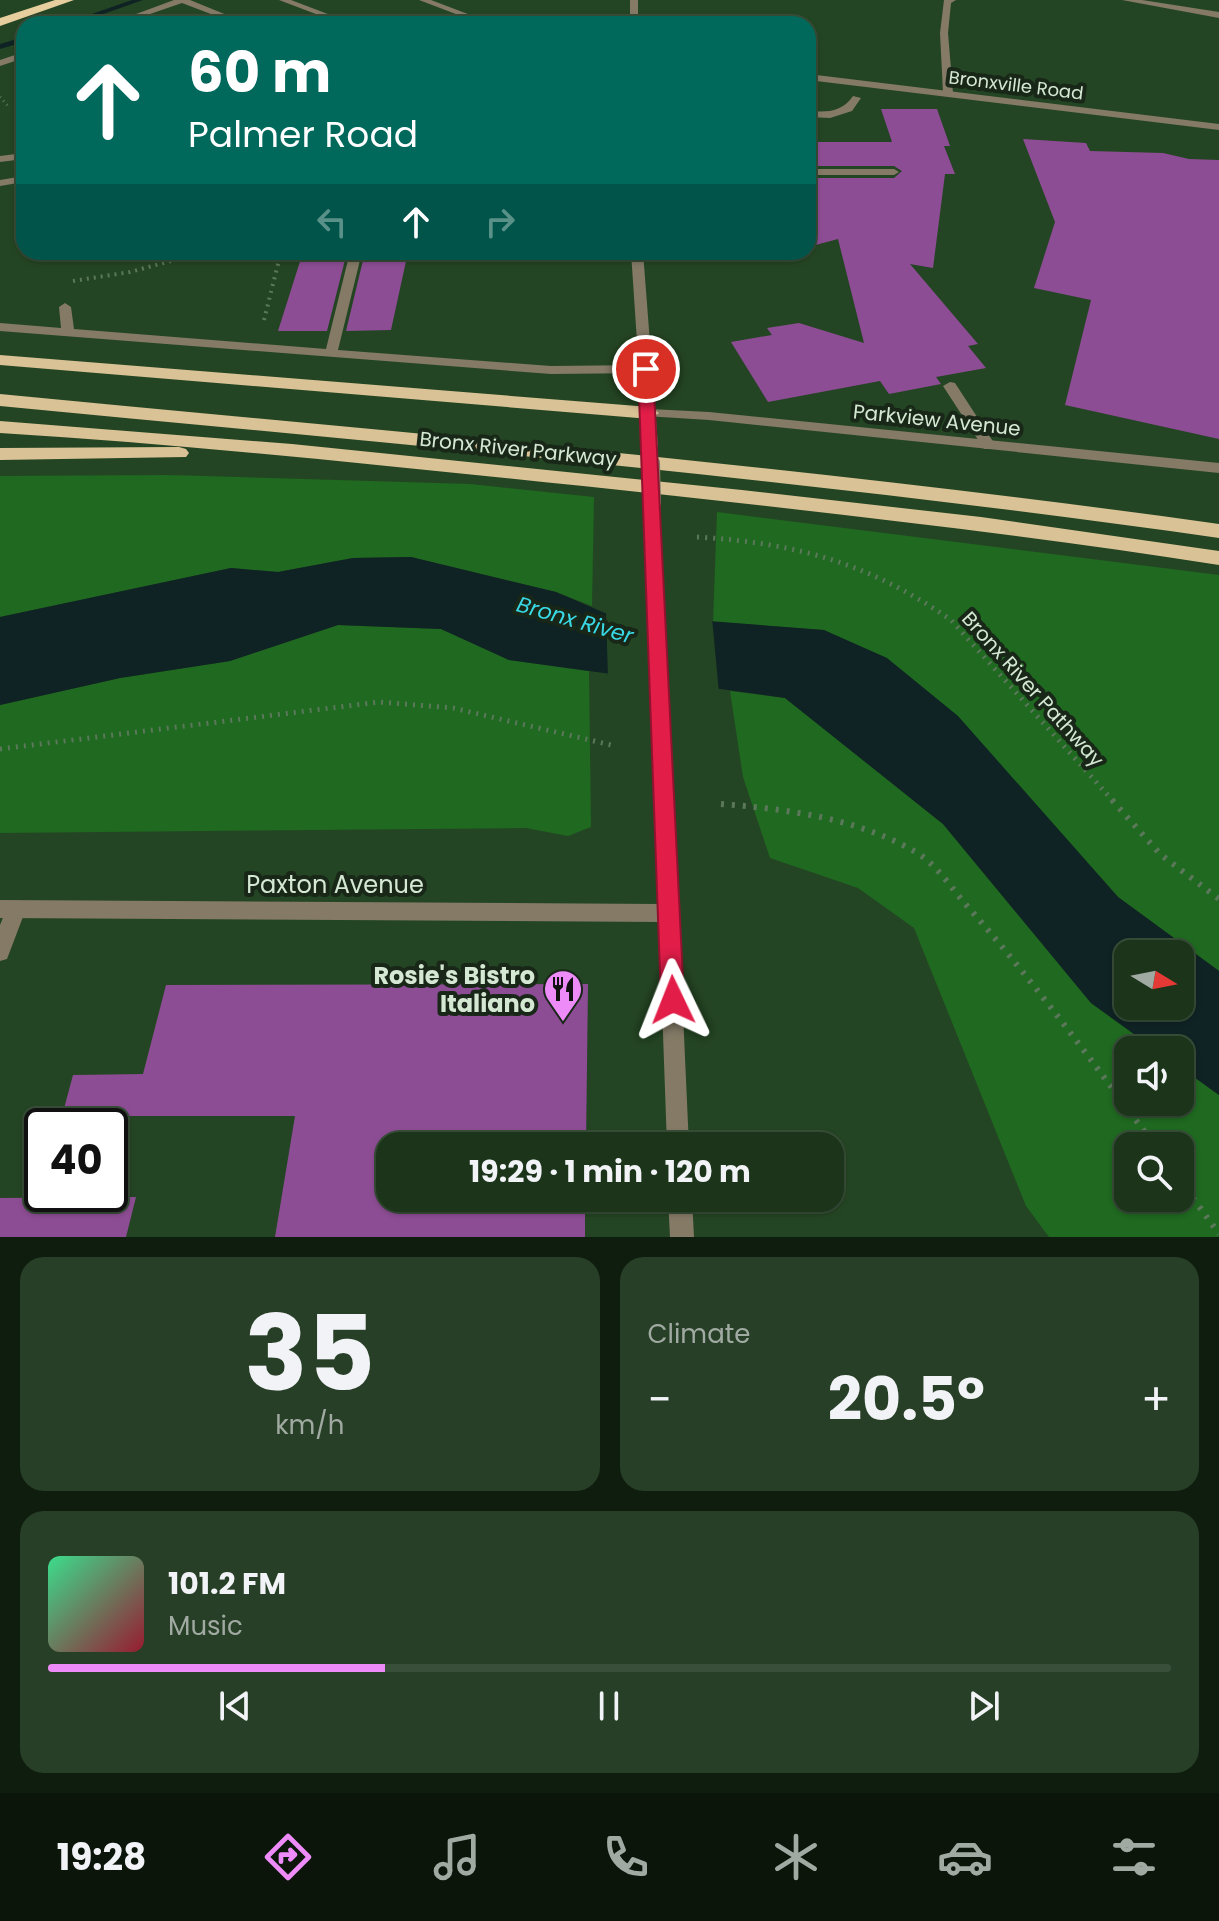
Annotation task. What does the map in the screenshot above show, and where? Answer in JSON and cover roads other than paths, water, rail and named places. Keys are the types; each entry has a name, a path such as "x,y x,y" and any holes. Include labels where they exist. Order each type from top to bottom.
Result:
{"highway":[{"path":"19,16 68,0"},
{"path":"0,360 650,413"},
{"name":"Bronx River Parkway","path":"0,400 728,470 1036,505 1219,531"},
{"name":"Bronx River Parkway","path":"0,427 298,451 933,518 1219,558"},
{"path":"0,454 298,451"}],"street":[{"path":"136,16 182,0 224,16"},
{"path":"283,0 328,16"},
{"path":"423,0 468,16"},
{"path":"948,93 944,33 947,2 952,0"},
{"path":"1126,0 1168,2 1219,15"},
{"name":"Bronxville Road","path":"816,78 1219,127"},
{"path":"816,114 830,115 849,109 856,98"},
{"path":"816,172 894,172"},
{"path":"331,354 354,260"},
{"path":"638,260 650,413 677,1132"},
{"path":"65,307 68,332"},
{"path":"0,327 551,370 646,369"},
{"path":"950,386 989,446"},
{"name":"Parkview Avenue","path":"650,413 709,416 1219,468"},
{"path":"0,952 8,909"},
{"name":"Paxton Avenue","path":"8,909 669,913"},
{"path":"681,1212 682,1237"}],"water":[{"name":"Bronx River","path":"411,557 556,592 605,613 824,630 887,658 958,716 1118,897 1177,940 1114,940 1114,1020 1091,1003 943,824 785,698 509,660 441,629 338,625 230,661 120,678 0,705 0,617 231,568 278,572 353,558"},
{"path":"1194,953 1219,971 1219,1095 1194,1077 1194,1036 1137,1036 1115,1020 1194,1020"}],"waterway":[{"path":"91,16 139,0"},
{"path":"0,47 16,42"}],"place":[{"name":"Rosie's Bistro Italiano","path":"563,1023"}]}
